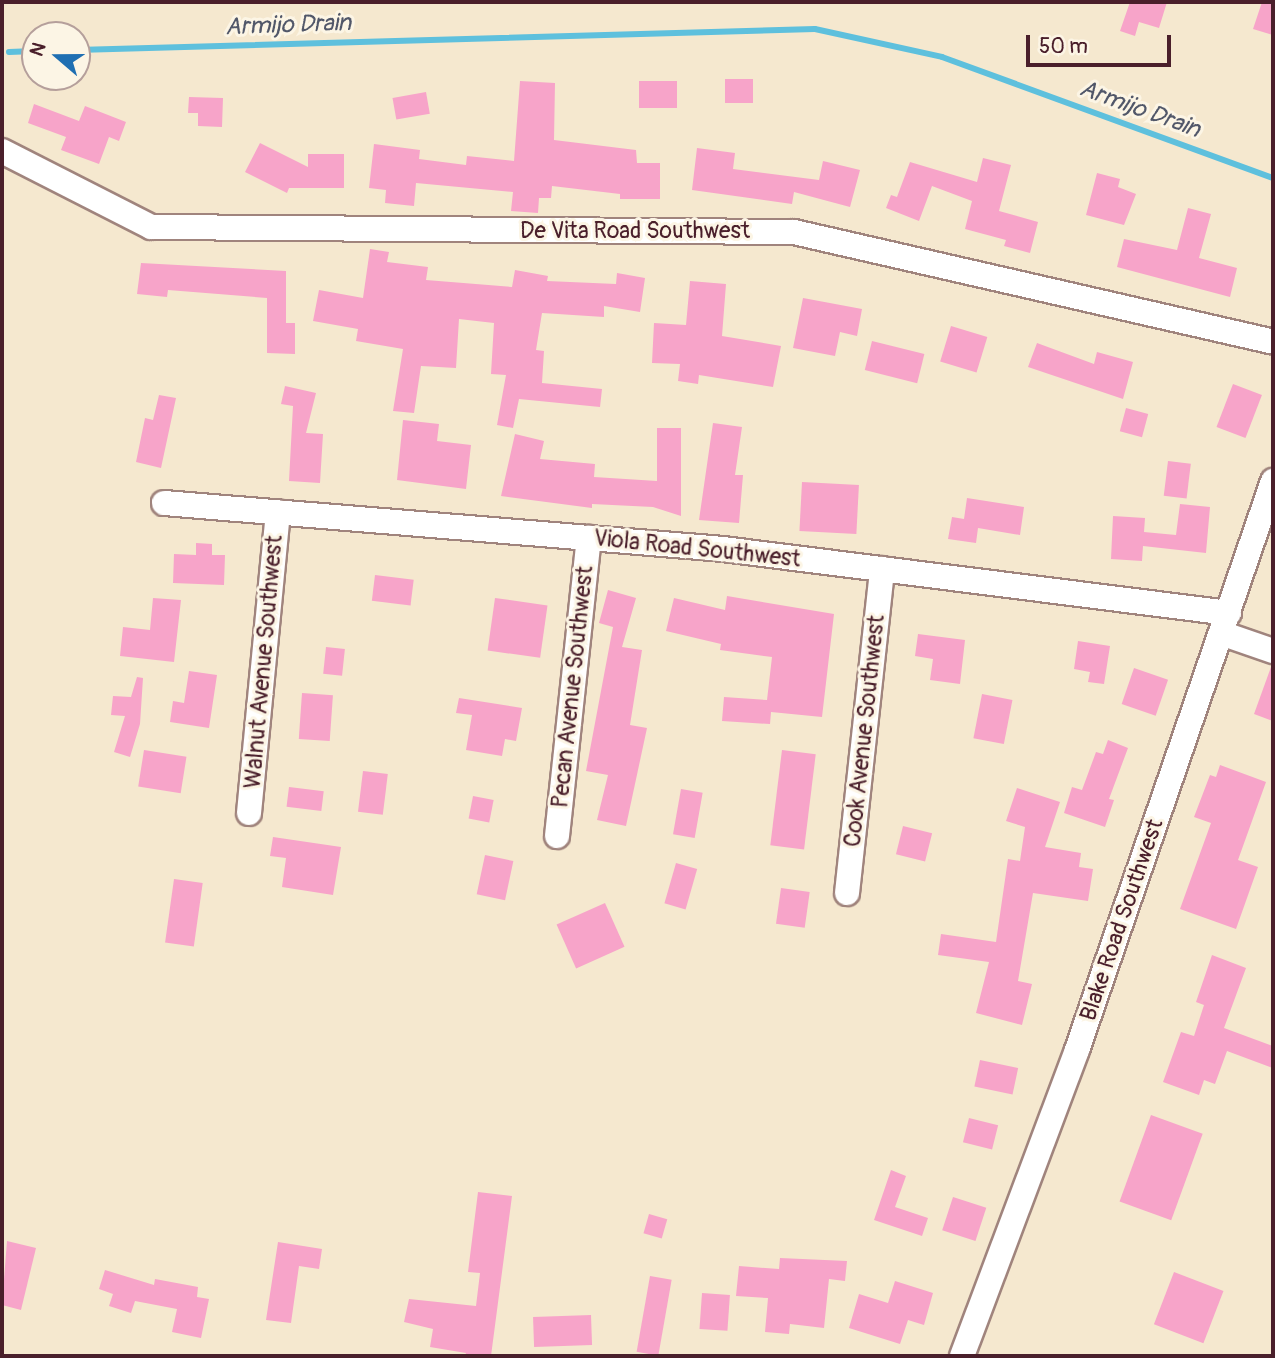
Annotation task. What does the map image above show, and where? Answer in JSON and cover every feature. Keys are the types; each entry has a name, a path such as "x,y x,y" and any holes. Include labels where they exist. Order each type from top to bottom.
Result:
{"street":[{"name":"De Vita Road Southwest","path":"2,152 151,227 794,232 1273,342"},
{"name":"Blake Road Southwest","path":"962,1356 1077,1050 1273,481"},
{"name":"Viola Road Southwest","path":"164,503 589,538 882,569 1225,623 1273,651"},
{"name":"Walnut Avenue Southwest","path":"249,813 278,512"},
{"name":"Pecan Avenue Southwest","path":"556,836 589,538"},
{"name":"Cook Avenue Southwest","path":"848,893 882,569"}],"building":[{"path":"1130,2 1167,2 1159,28 1139,22 1135,36 1120,31"},
{"path":"1262,2 1273,2 1273,35 1253,29"},
{"path":"725,79 753,79 753,103 725,103"},
{"path":"520,81 555,83 554,140 636,150 637,163 660,163 660,199 620,199 620,194 552,186 551,198 539,198 538,213 511,211 513,192 416,183 414,206 385,203 386,190 369,188 374,144 420,150 419,159 466,165 467,156 514,161"},
{"path":"639,81 677,81 677,108 639,108"},
{"path":"426,92 430,114 396,120 393,98"},
{"path":"189,97 223,98 222,127 198,126 198,113 188,113"},
{"path":"34,104 79,121 85,106 126,122 119,141 109,137 99,164 61,150 66,137 28,123"},
{"path":"260,143 308,167 308,154 344,154 344,188 289,188 287,193 245,172"},
{"path":"697,148 735,153 733,169 819,180 823,161 860,170 850,207 794,192 792,204 692,190"},
{"path":"983,158 1011,165 999,211 1038,222 1030,253 1004,246 1006,240 965,229 972,201 932,186 919,221 886,208 891,195 897,197 910,162 977,182"},
{"path":"1097,173 1120,179 1118,187 1136,194 1124,225 1086,215"},
{"path":"1188,208 1211,214 1199,258 1237,268 1230,297 1117,267 1124,239 1177,250"},
{"path":"370,249 389,252 387,262 428,267 426,280 512,287 515,270 548,276 547,281 616,284 617,273 645,278 640,312 604,306 604,317 542,313 536,350 544,351 542,383 602,389 600,407 519,399 513,428 497,425 506,375 491,374 494,323 459,319 456,368 421,366 414,413 393,411 403,349 356,341 358,329 313,321 319,290 363,298"},
{"path":"141,263 286,271 286,323 295,323 295,354 267,353 267,298 168,290 167,297 137,294"},
{"path":"690,281 726,284 722,336 781,346 773,387 699,375 698,384 678,381 680,364 652,363 654,323 686,325"},
{"path":"803,298 862,309 857,336 840,332 835,356 793,348"},
{"path":"951,326 987,337 977,372 940,361"},
{"path":"872,341 924,354 917,383 865,370"},
{"path":"1037,343 1094,364 1097,352 1133,362 1123,399 1028,367"},
{"path":"1233,384 1262,395 1245,438 1217,427"},
{"path":"285,386 316,393 306,433 323,434 320,483 289,481 293,406 281,404"},
{"path":"159,395 176,398 161,468 136,462 145,418 153,420"},
{"path":"1126,408 1148,414 1142,437 1120,431"},
{"path":"403,420 439,424 437,441 471,445 466,489 397,480"},
{"path":"713,423 742,427 735,475 743,475 739,523 699,520"},
{"path":"657,428 681,428 681,516 653,507 592,504 592,508 501,496 515,434 544,441 540,459 595,464 594,477 657,481"},
{"path":"1168,461 1191,464 1187,499 1164,496"},
{"path":"802,482 859,485 856,534 799,531"},
{"path":"967,498 1024,507 1020,535 978,528 976,543 948,539 952,517 964,519"},
{"path":"1180,504 1210,507 1206,553 1143,546 1142,561 1111,559 1113,516 1145,518 1144,532 1176,535"},
{"path":"196,543 212,544 212,555 225,555 224,585 173,583 174,554 196,555"},
{"path":"375,575 414,580 411,606 372,601"},
{"path":"608,590 636,598 622,647 642,650 630,725 647,728 626,826 597,820 608,775 586,771 613,627 599,623"},
{"path":"727,596 834,614 822,717 771,712 770,724 722,721 724,697 767,700 772,657 720,650 721,644 666,631 674,598 725,610"},
{"path":"153,598 181,600 174,662 120,656 123,627 150,630"},
{"path":"495,598 547,605 540,658 488,650"},
{"path":"918,634 965,640 960,684 930,680 933,659 915,656"},
{"path":"1078,641 1110,646 1104,684 1088,682 1090,672 1074,669"},
{"path":"326,647 345,649 342,676 323,674"},
{"path":"1273,667 1273,721 1254,714"},
{"path":"1134,668 1168,680 1156,716 1122,704"},
{"path":"189,671 217,675 209,728 170,722 173,701 184,703"},
{"path":"137,677 143,678 140,724 130,757 114,752 125,716 111,715 113,696 131,697"},
{"path":"302,693 333,695 330,741 299,739"},
{"path":"982,694 1012,700 1004,744 973,738"},
{"path":"459,698 522,708 516,741 505,739 502,756 466,750 472,715 456,713"},
{"path":"1108,740 1128,748 1109,799 1114,800 1105,827 1064,813 1072,787 1082,790 1096,752 1103,754"},
{"path":"144,750 186,757 181,793 138,787"},
{"path":"782,750 816,754 804,849 770,845"},
{"path":"1220,765 1266,782 1238,860 1258,867 1236,929 1180,909 1211,823 1194,817 1210,775 1216,777"},
{"path":"363,771 388,774 383,815 358,812"},
{"path":"289,787 324,791 321,811 287,807"},
{"path":"1017,788 1060,802 1045,847 1081,853 1079,867 1093,869 1088,901 1033,893 1018,981 1032,984 1022,1025 976,1013 989,962 938,955 941,934 996,942 1008,859 1020,861 1025,827 1006,821"},
{"path":"681,789 703,793 695,838 673,834"},
{"path":"473,796 494,800 489,823 469,819"},
{"path":"903,826 932,833 925,861 896,854"},
{"path":"273,837 341,847 333,895 282,887 286,858 270,856"},
{"path":"485,855 513,861 505,900 477,894"},
{"path":"676,863 697,869 686,909 664,903"},
{"path":"174,879 203,883 194,946 165,942"},
{"path":"781,888 810,892 805,928 776,924"},
{"path":"605,903 625,947 576,968 557,925"},
{"path":"1212,955 1246,968 1224,1028 1273,1046 1273,1068 1227,1051 1215,1084 1204,1080 1199,1095 1163,1082 1181,1032 1194,1036 1204,1005 1196,1002"},
{"path":"980,1060 1018,1068 1013,1095 974,1086"},
{"path":"1151,1115 1203,1134 1171,1220 1120,1201"},
{"path":"969,1118 998,1125 992,1150 963,1142"},
{"path":"891,1170 906,1176 895,1207 928,1218 922,1236 874,1220"},
{"path":"478,1192 512,1196 491,1356 465,1356 466,1353 430,1347 433,1329 404,1322 409,1299 476,1306 480,1273 468,1272"},
{"path":"953,1197 986,1208 975,1241 942,1230"},
{"path":"649,1214 667,1219 662,1238 643,1233"},
{"path":"7,1241 36,1248 21,1310 2,1305"},
{"path":"278,1242 322,1249 319,1269 299,1266 291,1323 266,1320"},
{"path":"780,1258 847,1261 845,1281 829,1279 824,1328 790,1324 789,1334 765,1332 768,1298 736,1296 739,1266 779,1269"},
{"path":"105,1270 154,1285 155,1279 198,1287 197,1297 209,1299 201,1338 172,1332 177,1309 135,1301 131,1313 109,1306 113,1294 99,1289"},
{"path":"1174,1272 1223,1291 1203,1343 1154,1324"},
{"path":"650,1276 672,1280 658,1356 637,1352"},
{"path":"895,1281 933,1293 924,1325 908,1320 900,1344 849,1328 859,1294 888,1303"},
{"path":"702,1293 730,1295 727,1331 699,1329"},
{"path":"591,1315 592,1345 534,1347 533,1317"}],"waterway":[{"name":"Armijo Drain","path":"91,50 815,29 942,57 1273,178"},
{"name":"Armijo Drain","path":"9,52 21,52"}]}
